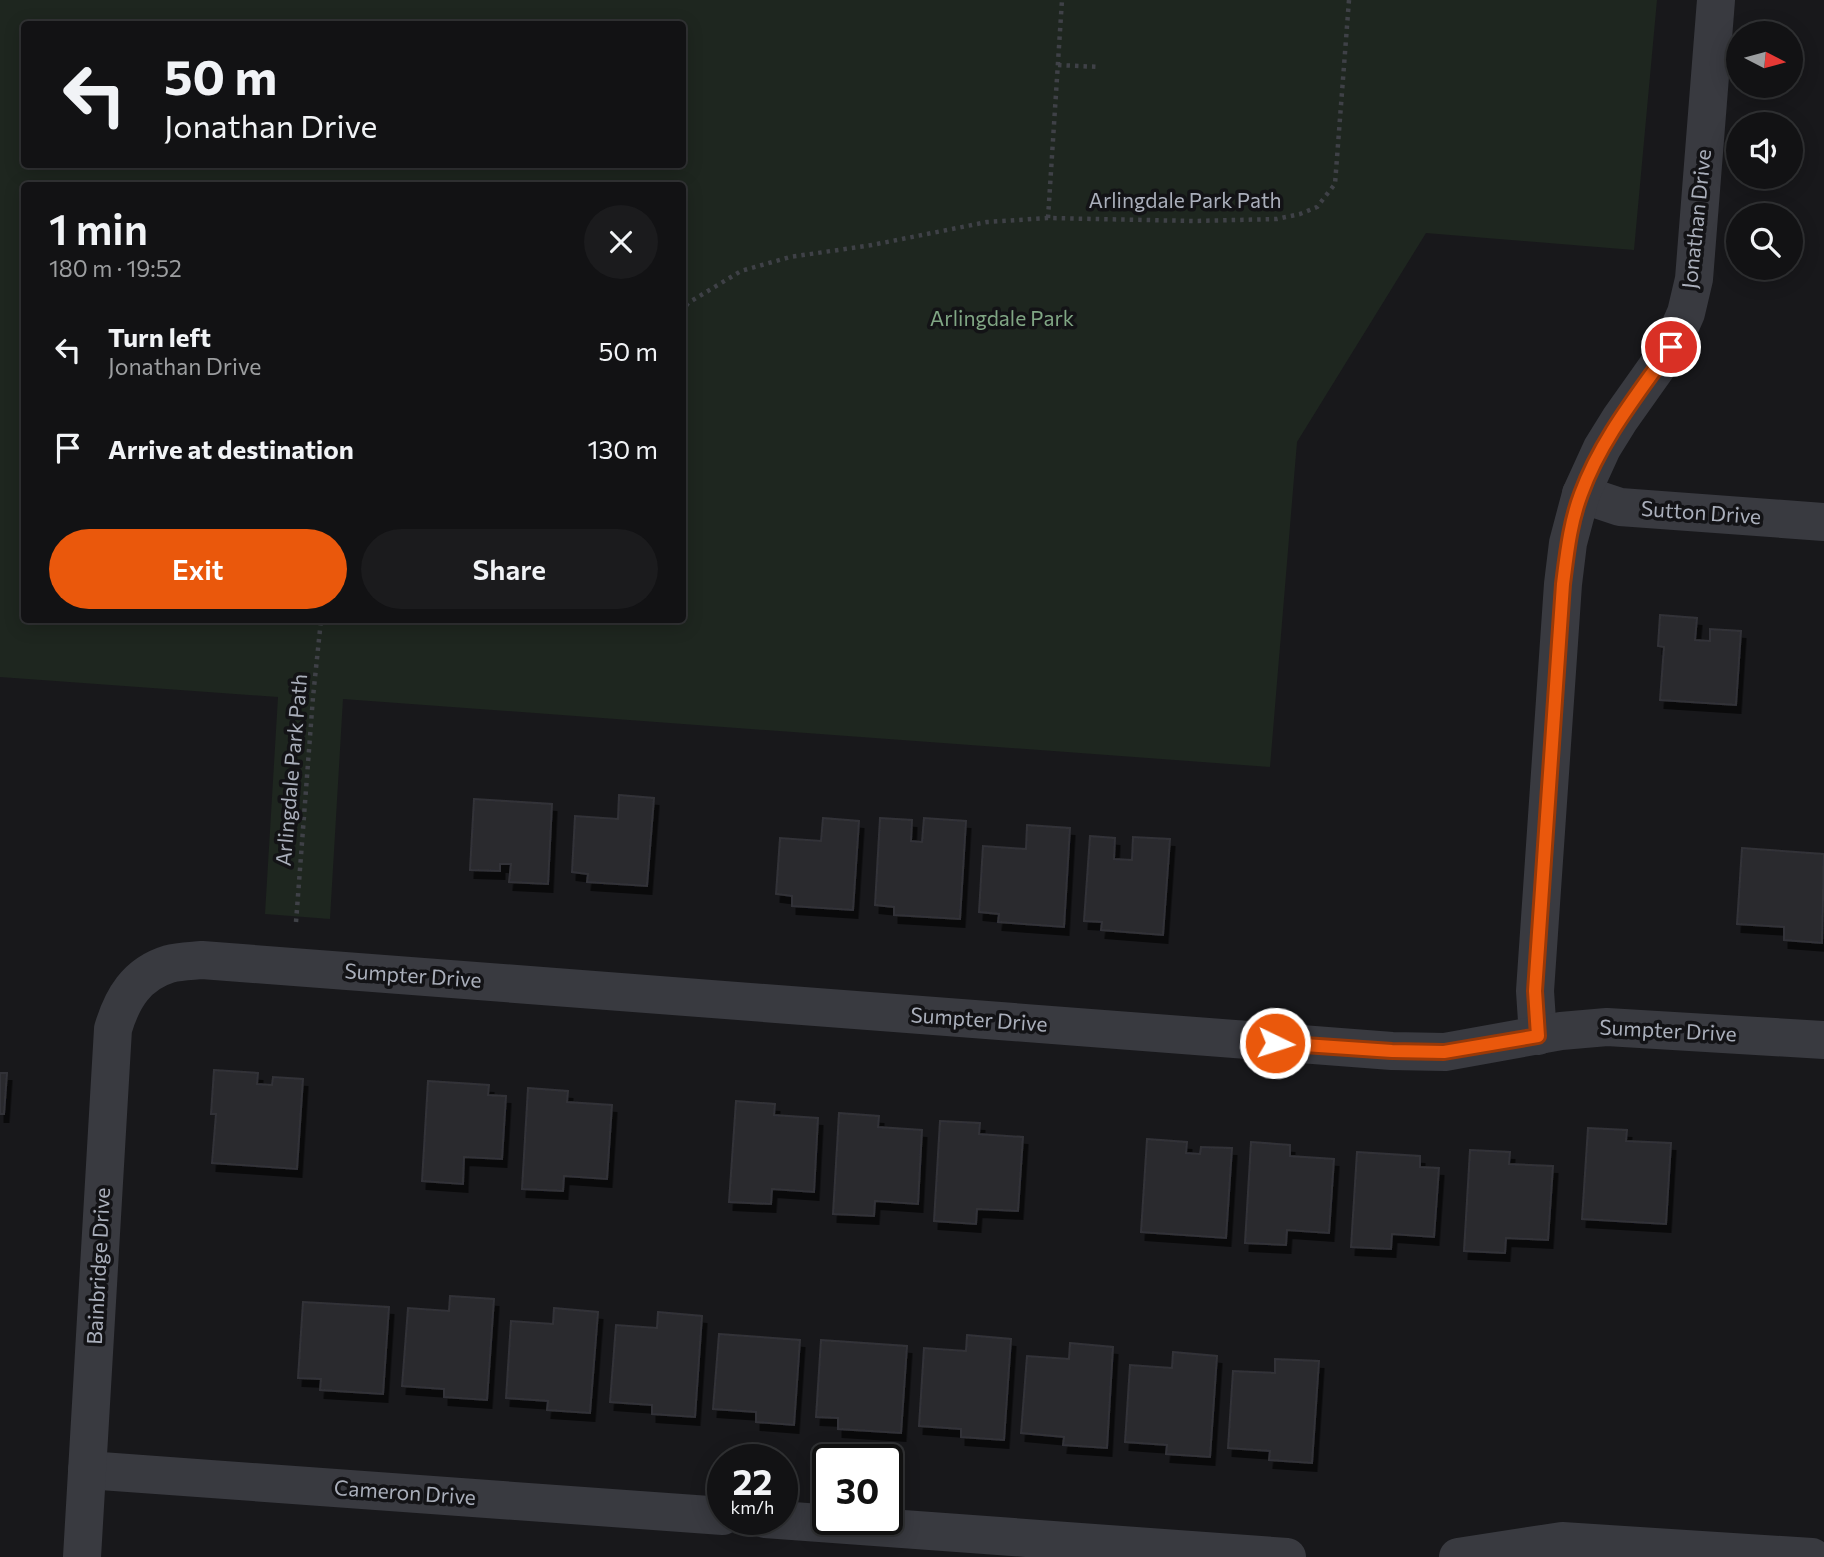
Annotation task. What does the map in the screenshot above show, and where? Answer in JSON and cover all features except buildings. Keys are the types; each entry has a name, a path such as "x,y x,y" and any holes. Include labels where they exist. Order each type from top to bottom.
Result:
{"street":[{"name":"Jonathan Drive","path":"1538,1036 1535,991 1568,543 1581,494 1602,448 1671,347 1686,313 1694,279 1716,0"},
{"name":"Sutton Drive","path":"1581,494 1620,507 1824,522"},
{"name":"Sumpter Drive","path":"138,982 151,971 170,963 202,960 1392,1051 1444,1052 1586,1028 1626,1027 1824,1040"},
{"name":"Bainbridge Drive","path":"82,1557 113,1029 120,1004 138,982"},
{"name":"Cameron Drive","path":"88,1470 707,1515"},
{"path":"798,1521 1286,1557"},
{"path":"1458,1557 1562,1541 1812,1557"}],"path":[{"path":"1048,218 1062,0"},
{"name":"Arlingdale Park Path","path":"686,306 741,271 790,257 872,245 987,222 1048,218 1194,221 1277,219 1317,207 1335,184 1349,0"},
{"path":"1058,65 1100,67"},
{"name":"Arlingdale Park Path","path":"296,922 321,623"}],"green space":[{"name":"Arlingdale Park","path":"0,0 1657,0 1634,250 1426,233 1297,442 1270,767 343,699 330,919 265,914 278,697 0,677"}],"route":[{"path":"1275,1043 1420,1053 1471,1049 1538,1036 1535,991 1568,543 1581,494 1602,448 1671,347"}]}
